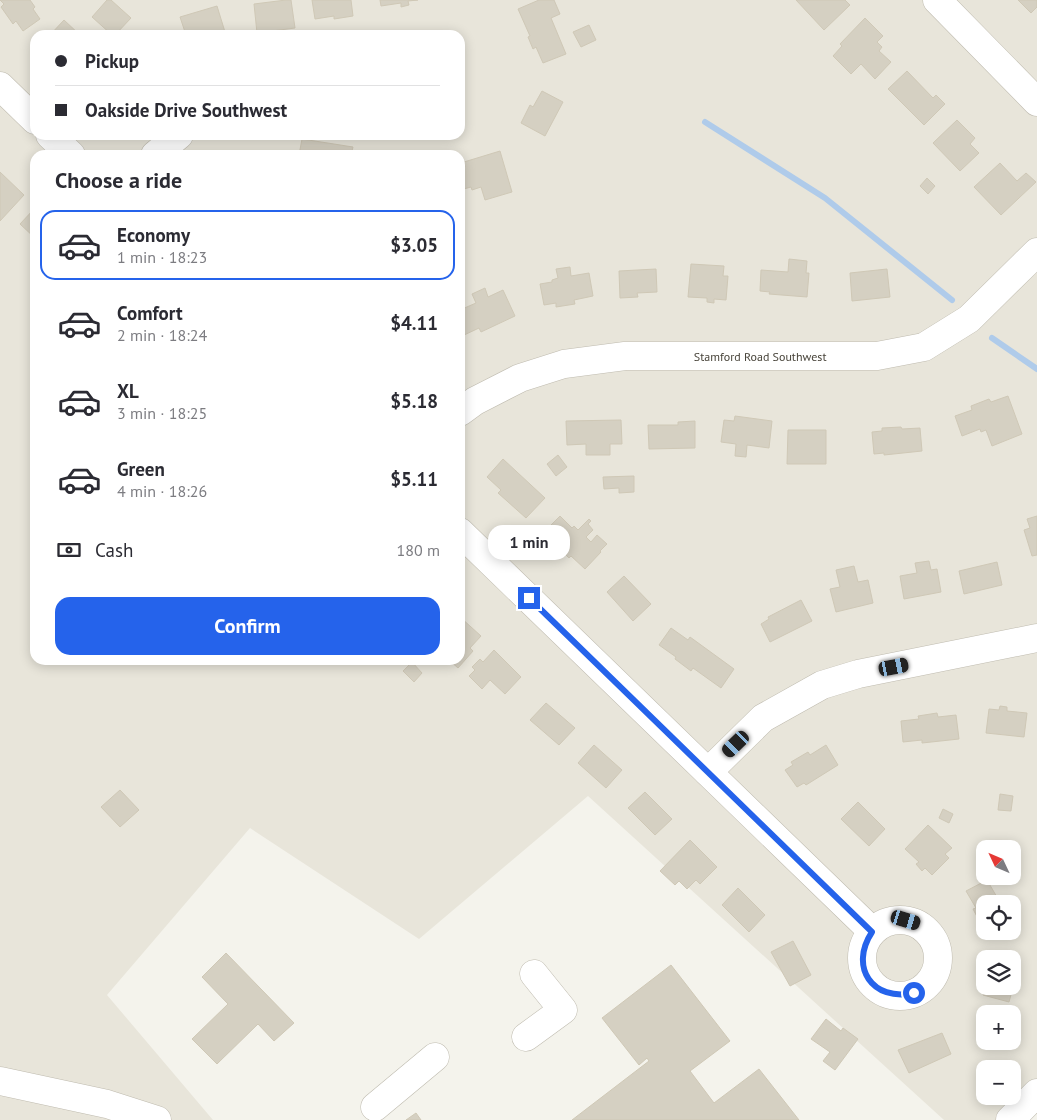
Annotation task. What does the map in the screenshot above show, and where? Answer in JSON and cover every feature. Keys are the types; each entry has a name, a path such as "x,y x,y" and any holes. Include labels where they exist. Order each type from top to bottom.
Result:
{"street":[{"path":"937,0 1037,102"},
{"path":"0,86 30,115"},
{"path":"55,140 66,150"},
{"path":"161,150 173,140"},
{"name":"Stamford Road Southwest","path":"465,408 475,401 520,378 564,364 625,356 877,356 924,347 969,319 1037,252"},
{"path":"465,537 872,932"},
{"path":"708,772 763,718 822,685 858,674 1037,638"},
{"path":"526,1037 563,1010 534,974"},
{"path":"375,1107 436,1057"},
{"path":"0,1081 107,1104 157,1120"},
{"path":"1010,1120 1037,1093"}],"shaded area":[{"path":"0,0 1037,0 1037,1088 1021,1105 1021,1060 976,1060 976,1105 1021,1105 1006,1120 944,1120 588,796 419,939 250,828 107,995 213,1120 0,1120"}],"building":[{"path":"0,0 30,0 35,7 33,9 40,19 23,31 16,21 13,24 1,7 4,4"},
{"path":"107,0 111,0 131,18 120,30 106,30 92,17"},
{"path":"291,0 295,28 257,30 254,4"},
{"path":"312,0 351,0 353,16 315,19"},
{"path":"380,0 418,0 408,1 409,5 401,7 401,3 381,6"},
{"path":"539,0 554,0 560,14 551,18 566,54 543,63 536,47 533,49 528,37 530,36 518,9"},
{"path":"796,0 845,0 850,5 824,30"},
{"path":"1018,0 1037,0 1037,7 1031,13"},
{"path":"217,6 224,30 184,30 180,17"},
{"path":"865,18 883,36 877,42 882,47 879,51 891,62 875,79 861,64 851,74 833,56 842,46 840,44"},
{"path":"64,20 75,30 55,30"},
{"path":"589,25 596,40 581,47 573,32"},
{"path":"907,71 933,98 936,95 945,104 924,125 888,89"},
{"path":"542,91 563,102 545,136 521,123 530,105 533,107"},
{"path":"957,120 975,138 970,144 979,153 960,171 933,143"},
{"path":"302,140 353,147 352,150 300,150"},
{"path":"500,151 512,192 485,200 481,187 472,190 471,187 465,189 465,162"},
{"path":"1000,163 1017,181 1026,173 1036,182 1001,215 974,187"},
{"path":"0,172 24,195 0,221"},
{"path":"927,178 935,186 928,194 920,186"},
{"path":"30,213 30,233 20,224"},
{"path":"789,259 807,261 806,273 809,273 807,297 769,294 770,292 760,291 761,270 788,272"},
{"path":"691,264 724,266 723,276 728,276 726,300 714,299 714,303 707,302 707,298 688,297"},
{"path":"570,267 571,276 589,273 593,296 574,300 575,304 556,307 556,303 544,305 540,284 552,282 552,280 558,278 556,269"},
{"path":"656,269 657,292 637,293 638,297 620,298 619,271"},
{"path":"887,269 890,297 852,301 850,273"},
{"path":"485,288 488,297 503,290 515,316 481,332 479,328 465,335 465,308 476,303 472,294"},
{"path":"1008,396 1022,434 992,446 986,430 981,432 980,429 962,436 955,416 972,410 971,406 989,399 991,402"},
{"path":"735,416 772,421 769,448 747,445 746,457 735,456 736,444 721,442 724,420 734,421"},
{"path":"621,420 622,444 610,444 610,455 586,455 586,444 567,445 566,421"},
{"path":"695,421 695,448 649,449 648,425 678,425 678,422"},
{"path":"901,427 902,429 920,428 922,451 884,455 884,453 874,454 872,432 882,431 882,428"},
{"path":"788,430 826,430 826,464 787,464"},
{"path":"558,455 567,467 556,476 547,464"},
{"path":"503,459 545,498 526,518 498,493 501,490 487,477"},
{"path":"634,476 634,492 619,493 619,488 604,489 603,477"},
{"path":"560,516 572,528 574,526 578,530 589,519 591,521 588,524 593,530 586,537 591,542 597,535 607,544 585,569 571,556 569,558 562,551 564,549 546,530"},
{"path":"1037,516 1037,555 1032,556 1024,530 1030,528 1027,519"},
{"path":"929,561 931,570 937,569 941,592 904,599 900,576 917,573 915,563"},
{"path":"997,562 1002,585 964,594 959,571"},
{"path":"854,566 858,582 868,580 873,603 836,612 830,589 840,587 836,570"},
{"path":"624,576 651,604 633,621 607,592"},
{"path":"801,600 812,621 770,642 761,624 769,619 768,617"},
{"path":"465,622 481,636 470,648 473,651 465,660"},
{"path":"671,628 688,640 690,637 734,669 721,688 693,668 691,671 659,645"},
{"path":"494,650 521,677 505,694 490,680 482,689 469,676 475,670 472,667 480,659 483,662"},
{"path":"409,665 415,665 422,673 414,682 403,671"},
{"path":"546,703 575,728 559,745 530,720"},
{"path":"1000,706 1007,707 1007,711 1027,713 1024,737 986,733 989,709 999,710"},
{"path":"937,713 938,717 956,715 959,739 922,743 922,740 903,742 901,721 919,719 918,716"},
{"path":"594,745 622,770 606,788 578,763"},
{"path":"826,745 838,765 806,785 804,783 797,787 785,770 793,765 791,762 808,752 810,755"},
{"path":"120,790 139,810 120,827 101,807"},
{"path":"645,792 672,819 655,835 628,808"},
{"path":"1000,794 1013,796 1011,811 998,810"},
{"path":"858,802 885,829 869,846 841,819"},
{"path":"943,809 953,814 949,823 939,818"},
{"path":"928,825 952,848 945,854 949,858 932,875 925,868 922,871 916,864 919,862 905,849"},
{"path":"690,840 717,867 700,884 696,880 687,889 679,881 675,885 660,871"},
{"path":"977,885 990,885 996,895 976,895 976,908 966,891"},
{"path":"738,888 765,915 749,932 722,905"},
{"path":"793,941 811,975 790,986 771,952"},
{"path":"226,953 294,1023 274,1041 258,1024 217,1064 192,1039 228,1004 202,977"},
{"path":"671,965 730,1041 690,1071 714,1103 759,1069 799,1120 572,1120 649,1061 647,1058 639,1065 602,1018"},
{"path":"983,995 1011,995 1009,1002"},
{"path":"826,1019 841,1031 843,1028 858,1039 835,1070 823,1061 830,1052 811,1039"},
{"path":"942,1033 951,1054 909,1073 898,1050"},
{"path":"416,1113 421,1120 406,1120"}],"waterway":[{"path":"705,122 825,198 952,300"},
{"path":"992,338 1037,369"}],"route":[{"path":"529,598 872,932 865,942 862,954 863,968 868,979 877,988 889,994 901,996 914,993"}]}
